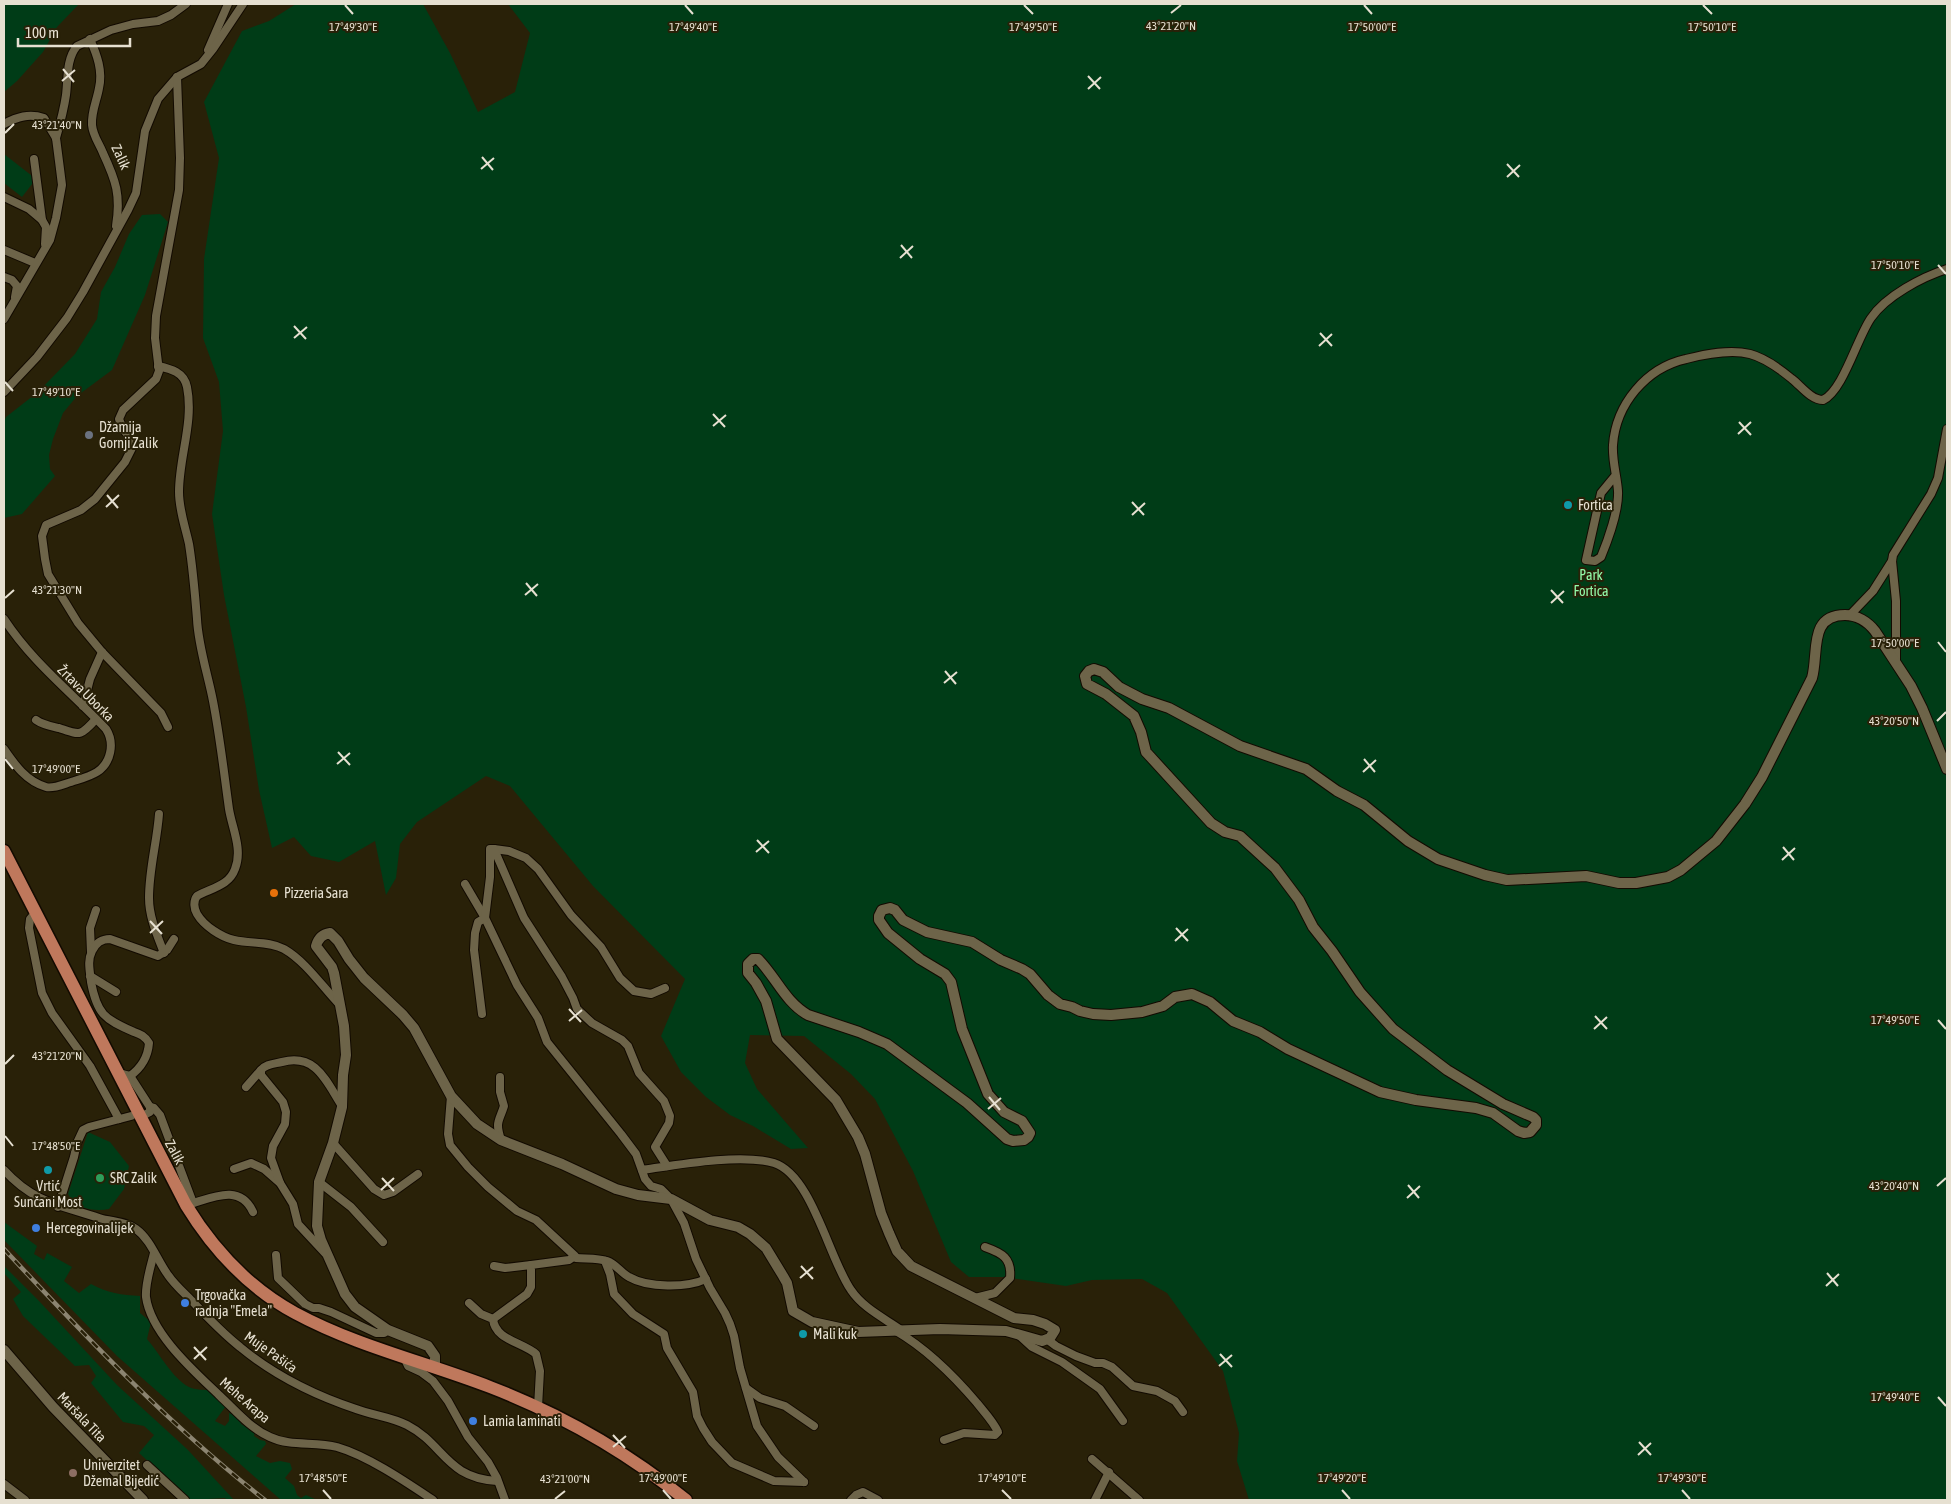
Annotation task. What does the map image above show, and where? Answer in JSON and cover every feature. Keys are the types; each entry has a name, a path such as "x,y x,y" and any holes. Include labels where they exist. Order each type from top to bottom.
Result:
{"main road":[{"name":"Zalik","path":"4,852 124,1074 190,1204 199,1226 230,1262 254,1284 294,1313 335,1332 490,1387 538,1407 616,1450 686,1500"}],"street":[{"path":"4,319 53,231 62,185 56,138 66,95 73,50 77,46 111,30 132,24 158,21 186,4"},
{"path":"201,64 228,4"},
{"name":"Zalik","path":"4,392 37,357 67,318 136,193 145,131 158,99 177,77 201,64 243,4"},
{"name":"Zalik","path":"90,40 98,61 100,75 100,88 92,113 92,124 94,137 117,185 119,206 115,230"},
{"path":"168,727 161,713 102,652 78,623 48,574 42,536 46,525 50,521 81,510 95,499 125,462 132,446 131,439 122,429 119,420 123,410 156,378 158,366 155,338 156,316 178,190 180,158 177,77"},
{"path":"4,124 15,118 27,115 38,116 44,118 56,138"},
{"path":"34,159 42,220"},
{"path":"4,197 29,209 42,220 46,227 46,242 42,253"},
{"path":"4,250 35,263"},
{"path":"1615,476 1601,494 1586,560 1595,561 1601,557 1617,502 1618,490 1613,447 1618,420 1626,403 1641,384 1662,367 1676,361 1725,352 1751,354 1777,367 1811,396 1822,400 1834,391 1871,318 1879,308 1924,278 1947,269"},
{"path":"4,277 12,280 17,286 13,304"},
{"path":"158,366 178,372 187,386 187,431 179,490 179,506 189,543 198,631 220,735 230,812 238,849 238,861 230,878 225,883 197,896 194,900 196,912 208,927 234,940 273,945 285,949 303,965 339,1004"},
{"path":"1850,615 1873,591 1892,561 1895,551 1931,494 1938,478 1947,429"},
{"path":"1892,561 1896,601 1896,662"},
{"path":"465,884 485,918 517,985 538,1018 547,1042 636,1154 651,1186 661,1189 671,1198 710,1220 738,1227 750,1234 766,1248 783,1276 789,1291 793,1310 801,1316 821,1324 858,1332 940,1329 1017,1333 1042,1341 1048,1340 1053,1336 1055,1330 1033,1320 1014,1318 973,1298 911,1266 897,1251 881,1213 865,1154 858,1137 836,1100 777,1039 766,1001 748,973 748,964 753,959 758,959 767,968 783,994 799,1010 815,1018 875,1038 887,1044 967,1102 1001,1133 1013,1141 1024,1140 1030,1133 1022,1120 1004,1112 988,1094 962,1029 951,982 945,974 907,949 881,925 878,916 886,908 895,910 903,920 927,932 972,942 1001,960 1030,974 1048,995 1060,1004 1080,1011 1111,1015 1142,1012 1163,1006 1175,997 1192,994 1210,1002 1233,1021 1260,1032 1288,1049 1380,1092 1416,1100 1476,1108 1493,1113 1524,1133 1530,1132 1536,1125 1536,1120 1533,1117 1503,1104 1447,1070 1393,1029 1360,992 1332,950 1313,927 1299,900 1275,868 1240,836 1225,832 1211,823 1146,752 1141,732 1134,716 1106,694 1087,684 1085,676 1089,671 1103,672 1118,687 1142,699 1169,708 1240,746 1306,770 1337,792 1364,805 1408,841 1438,859 1485,875 1507,880 1586,876 1619,883 1636,884 1668,877 1681,870 1716,841 1745,804 1762,777 1807,690 1816,665 1817,640 1822,624 1836,616 1850,615 1870,625 1896,662 1922,708 1947,769"},
{"name":"Žrtava Uborka","path":"4,620 26,650 96,719 110,736 111,751 109,758 99,771 48,788 24,775 4,749"},
{"path":"82,706 90,680 102,652"},
{"path":"36,720 75,734 84,731 96,719"},
{"path":"159,814 149,899 151,916 164,953"},
{"path":"494,848 524,918 562,977 577,1009 592,1023 622,1040 628,1046 640,1073 664,1101 670,1116 669,1123 655,1147 667,1166"},
{"path":"485,918 490,877 490,849 509,851 526,858 538,869 571,915 601,948 620,978 634,991 651,994 665,988"},
{"path":"33,907 29,928 42,993 52,1013 90,1066 119,1119"},
{"path":"91,954 90,928 96,910"},
{"path":"482,1014 474,940 478,922 485,918"},
{"path":"429,1365 421,1342 388,1330 355,1307 345,1294 317,1226 319,1182 333,1144 342,1107 346,1041 332,967 316,946 320,938 330,933 338,940 349,959 364,978 414,1028 451,1096 470,1118 501,1140 562,1164 616,1189 638,1195 671,1198"},
{"path":"174,939 164,953 158,956 110,939 104,939 97,943 89,960 94,1000 101,1013 114,1024 143,1036 149,1043 144,1059 136,1072 124,1074 148,1110 154,1108 160,1115 190,1204 214,1197 238,1195 246,1199 253,1212"},
{"path":"90,976 116,992"},
{"path":"246,1087 264,1066 294,1058 309,1062 316,1068 342,1107"},
{"path":"261,1070 261,1075 283,1102 286,1112 285,1124 273,1146 271,1158 280,1184"},
{"path":"500,1077 500,1092 504,1106 498,1117 501,1140"},
{"path":"451,1096 448,1134 450,1145 488,1187 517,1211 536,1220 554,1235 576,1258"},
{"path":"58,1207 77,1143 83,1130 131,1116"},
{"path":"333,1144 374,1189 384,1195 393,1192 418,1174"},
{"path":"642,1170 714,1161 748,1160 774,1163 788,1171 802,1189 850,1289 863,1304 920,1347 963,1387 998,1432 995,1435 964,1433 944,1440"},
{"path":"234,1169 251,1163 264,1169 280,1184 293,1204 298,1224 328,1256"},
{"name":"Muje Pašića","path":"4,1170 25,1190 44,1201 58,1207 91,1214 100,1219 135,1228 168,1276 208,1319 238,1346 273,1372 324,1398 406,1424 419,1433 449,1462 464,1473 477,1479 497,1481"},
{"path":"319,1182 351,1207 383,1242"},
{"path":"605,1261 614,1294 633,1314 664,1334 667,1348 693,1392 697,1416 712,1442 732,1463 774,1480 804,1482 778,1457 763,1438 753,1416 726,1313 710,1288 696,1259 684,1223 671,1198"},
{"path":"973,1298 995,1293 1010,1278 1011,1268 1002,1253 985,1247"},
{"name":"Mehe Arapa","path":"154,1253 150,1266 146,1297 160,1331 183,1360 252,1426 271,1437 294,1444 317,1443 355,1455 408,1483 433,1500"},
{"path":"276,1255 278,1278 305,1304 331,1312 376,1333 388,1330"},
{"path":"494,1266 506,1268 576,1258 609,1262 628,1277 653,1284 696,1284 706,1279"},
{"path":"493,1319 527,1294 531,1287 531,1265"},
{"path":"469,1304 481,1314 493,1319"},
{"path":"493,1319 494,1327 500,1335 519,1343 536,1354 540,1371 538,1407"},
{"path":"1017,1333 1032,1347 1062,1362 1100,1389 1123,1422"},
{"path":"1048,1340 1076,1356 1112,1367 1133,1386 1157,1392 1175,1401 1183,1412"},
{"name":"Maršala Tita","path":"4,1350 53,1407 143,1500"},
{"path":"403,1356 408,1366 421,1372 441,1390 468,1437 488,1462 505,1500"},
{"path":"746,1388 760,1398 785,1406 814,1426"},
{"path":"1092,1459 1139,1500"},
{"path":"147,1465 185,1500"},
{"path":"1095,1500 1109,1472"},
{"path":"4,1484 25,1500"},
{"path":"851,1500 863,1492 878,1500"}],"green space":[{"path":"4,4 79,4 57,27 43,52 17,81 4,92"},
{"name":"Park Fortica","path":"296,4 423,4 450,53 478,112 515,92 530,33 508,4 1947,4 1947,1500 1249,1500 1237,1461 1239,1433 1223,1371 1167,1293 1142,1279 1092,1280 1066,1286 1004,1277 969,1277 951,1262 913,1171 875,1099 851,1074 804,1036 750,1035 745,1063 757,1089 808,1148 791,1149 753,1126 730,1115 706,1097 681,1072 661,1036 685,979 593,886 510,786 486,776 417,822 400,844 396,878 386,895 375,841 339,862 311,856 294,837 272,848 259,790 246,707 224,595 212,514 223,431 219,382 203,338 204,259 219,158 204,102 242,31 269,21"},
{"path":"4,154 36,179 22,197 4,183"},
{"path":"160,214 168,222 145,295 112,370 77,396 63,413 49,455 50,469 55,476 22,514 4,518 4,422 6,417 38,392 75,354 97,319 101,292 115,267 129,234 142,215"},
{"name":"SRC Zalik","path":"88,1132 110,1142 129,1166 124,1189 109,1209 92,1210 80,1206 68,1194"},
{"path":"4,1222 37,1246 34,1254 44,1260 47,1253 72,1267 64,1281 79,1293 91,1284 115,1293 140,1296 140,1313 151,1322 147,1339 177,1378 189,1387 212,1390 226,1406 215,1421 225,1426 229,1421 229,1413 239,1417 241,1424 255,1432 254,1436 265,1441 266,1444 256,1456 270,1463 280,1461 290,1463 292,1469 285,1478 294,1486 297,1495 301,1498 306,1495 317,1500 281,1500 117,1356 4,1240"},
{"path":"4,1266 117,1385 188,1450 234,1500 227,1500 225,1498 191,1500 139,1453 154,1435 144,1426 123,1422 91,1383 96,1376 89,1365 75,1366 23,1316 13,1299 21,1292 4,1273"}],"railway":[{"path":"4,1249 98,1348 162,1411 230,1472 265,1500"}],"place":[{"name":"Džamija Gornji Zalik","path":"89,435"},
{"name":"Fortica","path":"1568,505"},
{"name":"Pizzeria Sara","path":"274,893"},
{"name":"Vrtić Sunčani Most","path":"48,1170"},
{"name":"SRC Zalik","path":"100,1178"},
{"name":"Hercegovinalijek","path":"36,1228"},
{"name":"Trgovačka radnja \"Emela\"","path":"185,1303"},
{"name":"Mali kuk","path":"803,1334"},
{"name":"Lamia laminati","path":"473,1421"},
{"name":"Univerzitet Džemal Bijedić","path":"73,1473"}]}
